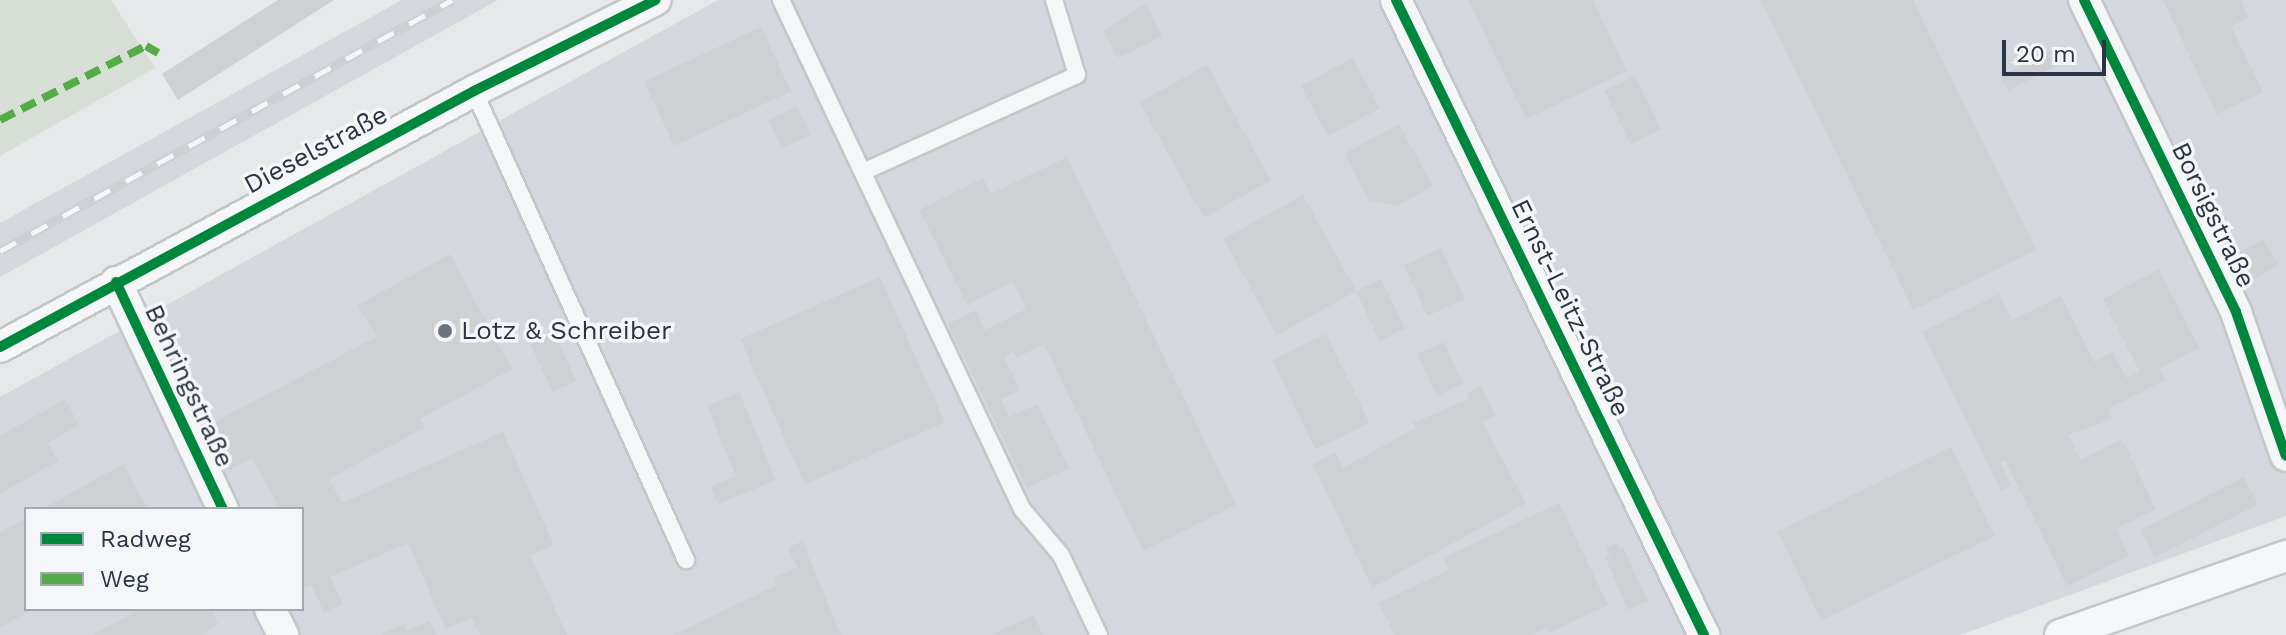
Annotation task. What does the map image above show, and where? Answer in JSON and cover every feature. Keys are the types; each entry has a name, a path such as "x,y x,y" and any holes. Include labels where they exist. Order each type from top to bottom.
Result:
{"street":[{"name":"Dieselstraße","path":"0,347 474,91 656,0"},
{"name":"Ernst-Leitz-Straße","path":"1396,0 1704,635"},
{"name":"Borsigstraße","path":"2084,0 2236,312 2286,456"},
{"name":"Behringstraße","path":"116,282 222,507"},
{"path":"2060,635 2286,556"},
{"path":"271,611 283,635"}],"lane":[{"path":"781,0 1022,509 1061,555 1099,635"},
{"path":"863,172 1077,75 1054,0"},
{"path":"474,91 686,560"}],"shaded area":[{"path":"0,0 111,0 155,68 0,156"},
{"path":"402,0 498,0 0,277 0,223"},
{"path":"718,0 2286,0 2286,516 1960,635 0,635 0,397"}],"building":[{"path":"278,0 334,0 178,100 162,74"},
{"path":"1468,0 1593,0 1627,71 1526,119"},
{"path":"1761,0 1913,0 2036,250 1913,310"},
{"path":"2163,0 2241,0 2249,18 2231,26 2263,92 2217,114"},
{"path":"1146,3 1162,36 1118,58 1104,30"},
{"path":"761,27 791,91 674,146 644,82"},
{"path":"2056,48 2063,62 2008,90 2001,76"},
{"path":"1353,58 1380,108 1328,136 1301,86"},
{"path":"1207,65 1271,180 1204,218 1140,102"},
{"path":"1635,76 1661,129 1630,144 1604,91"},
{"path":"797,107 810,135 782,148 769,120"},
{"path":"1399,124 1433,186 1397,206 1369,200 1344,154"},
{"path":"1067,157 1236,505 1143,551 1044,344 1016,358 1013,352 1004,357 1020,390 1001,399 1009,417 1037,404 1069,468 1027,488 948,324 976,310 985,330 1026,309 1013,282 967,305 919,210 983,178 991,194"},
{"path":"1303,195 1356,291 1277,335 1223,239"},
{"path":"2264,239 2278,265 2250,281 2236,254"},
{"path":"1441,248 1465,299 1428,316 1404,265"},
{"path":"450,254 512,369 420,419 424,428 329,479 342,503 503,432 554,545 530,555 567,635 480,635 472,618 446,629 408,543 330,577 343,604 324,612 311,585 304,588 304,507 279,507 252,458 229,470 207,426 376,337 358,305"},
{"path":"2159,269 2199,348 2159,369 2165,380 2108,409 2112,419 2068,435 2080,460 2122,439 2156,509 2115,529 2129,556 2067,586 2005,460 2000,462 2011,486 2001,491 1922,332 1999,294 2012,320 2061,296 2094,362 2113,352 2126,378 2140,372 2103,299"},
{"path":"880,277 945,422 805,484 740,339"},
{"path":"1381,279 1405,328 1380,341 1356,291"},
{"path":"554,333 576,381 553,392 530,344"},
{"path":"1326,334 1369,423 1315,449 1272,360"},
{"path":"1444,342 1463,384 1436,396 1418,354"},
{"path":"1481,386 1496,415 1482,422 1526,503 1372,588 1313,464 1335,452 1343,468 1416,428 1413,423 1469,399 1466,394"},
{"path":"739,392 776,480 718,504 711,487 736,476 707,406"},
{"path":"65,399 79,425 48,443 58,461 0,494 0,436"},
{"path":"1951,447 1994,536 1821,621 1778,532"},
{"path":"123,464 147,507 46,507"},
{"path":"2244,477 2258,505 2155,557 2141,530"},
{"path":"1559,503 1608,605 1549,633 1546,628 1531,635 1395,635 1379,603 1449,570 1443,558"},
{"path":"24,519 24,611 30,611 0,628 0,533"},
{"path":"802,541 841,635 673,635 777,585 774,578 797,567 788,548"},
{"path":"1616,543 1619,549 1623,547 1648,601 1628,610 1605,557 1610,555 1606,548"},
{"path":"136,611 213,611 218,625 199,635 93,635"},
{"path":"1034,615 1043,635 991,635"},
{"path":"429,621 436,635 380,635 403,624 407,631"}],"railway":[{"path":"0,251 452,0"}],"marked path":[{"path":"0,120 146,46 158,53"}],"cycle path":[{"path":"0,347 474,91 656,0"},
{"path":"1396,0 1704,635"},
{"path":"2084,0 2236,312 2286,456"},
{"path":"116,282 222,507"}],"place":[{"name":"Lotz & Schreiber","path":"445,331"}]}
